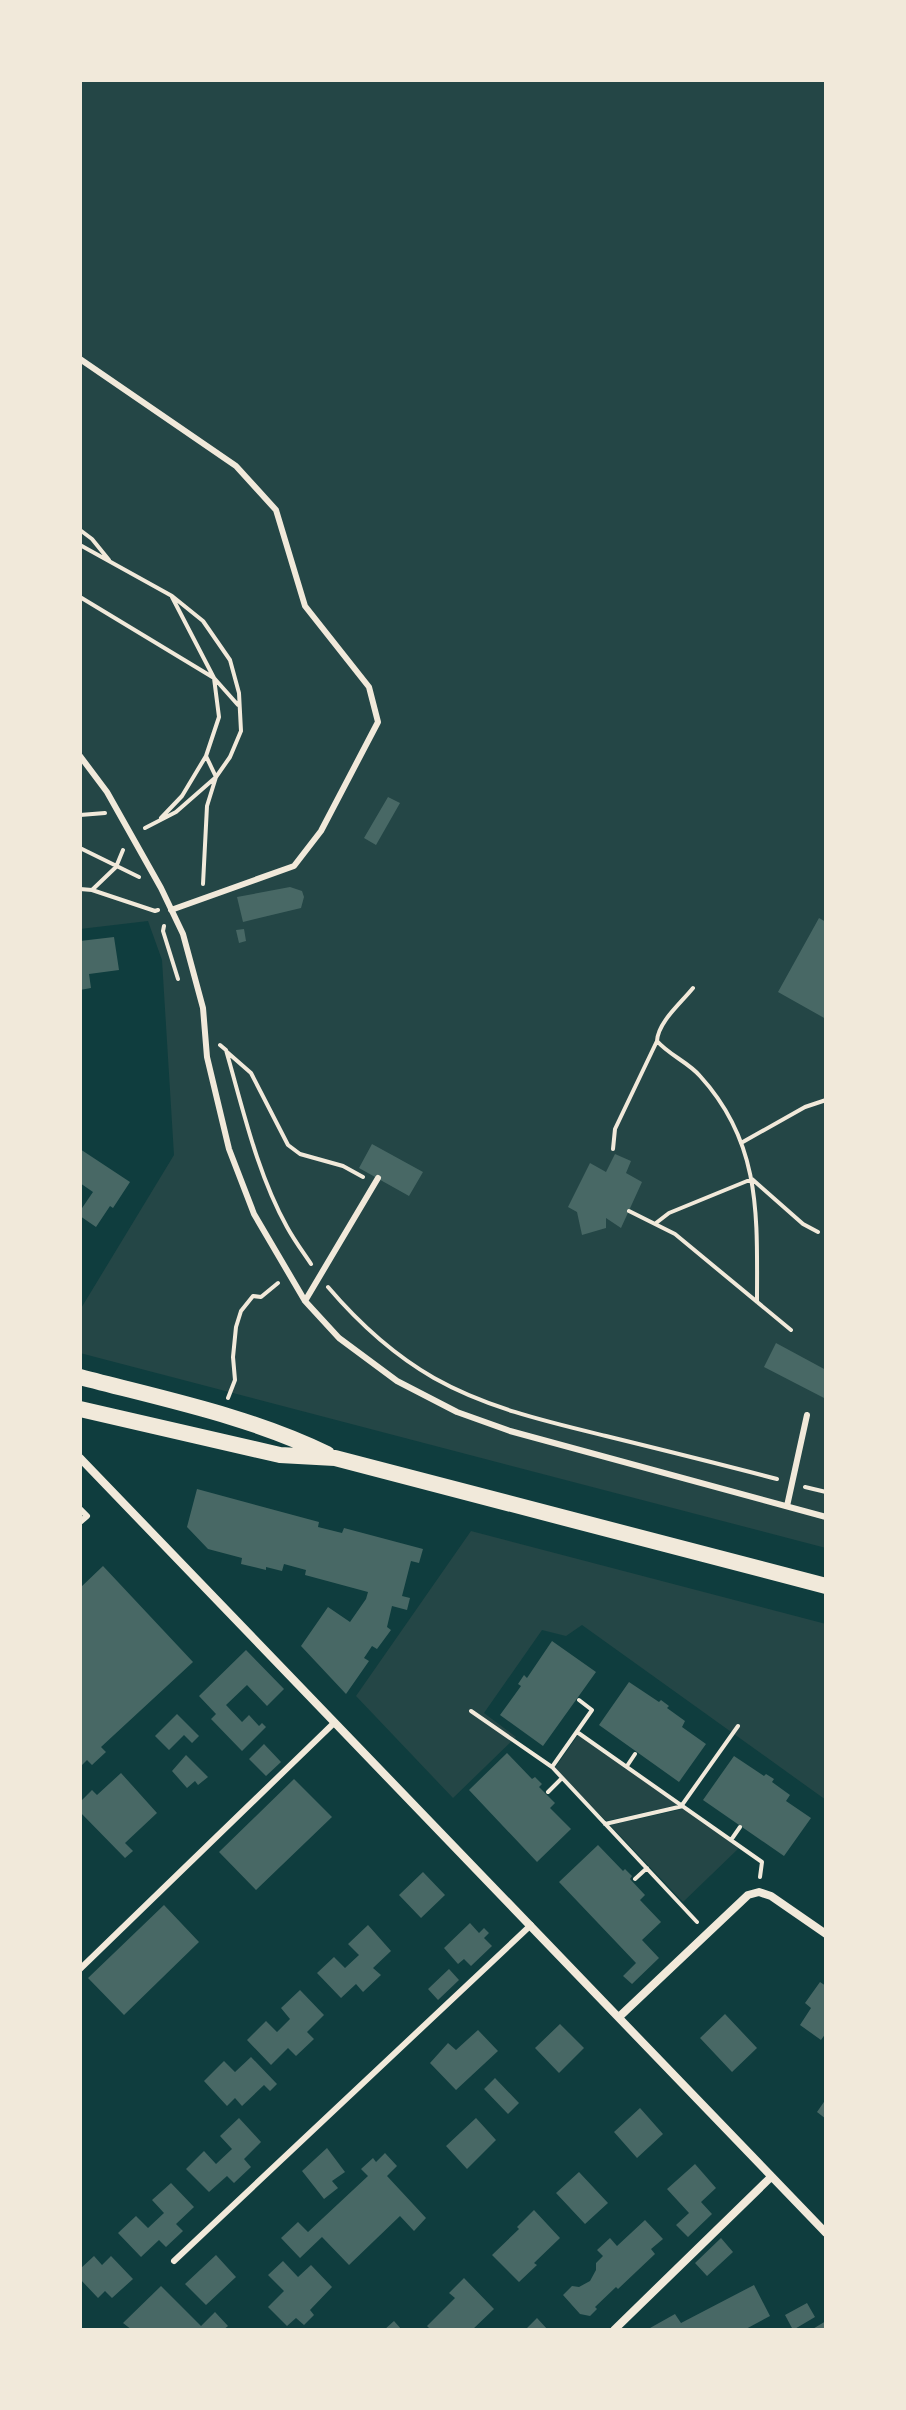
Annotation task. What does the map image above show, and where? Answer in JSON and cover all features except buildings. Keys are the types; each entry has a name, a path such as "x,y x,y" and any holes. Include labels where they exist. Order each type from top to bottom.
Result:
{"main road":[{"path":"80,1377 290,1436 335,1458 826,1586"},
{"path":"80,1409 280,1455 335,1458"}],"street":[{"path":"81,1460 826,2233"},
{"path":"619,2017 748,1895 759,1892 771,1896 826,1934"},
{"path":"614,2330 771,2177"}],"lane":[{"path":"80,359 236,466 276,510 305,606 369,687 378,722 321,831 294,866 203,899 170,907"},
{"path":"80,756 107,792 161,888 187,949 203,1008 207,1057 229,1149 254,1214 305,1301 339,1338 387,1374 457,1412 510,1431 826,1517"},
{"path":"305,1301 376,1181"},
{"path":"787,1506 807,1415"},
{"path":"80,1509 87,1516 80,1522"},
{"path":"80,1969 335,1722"},
{"path":"174,2261 531,1925"}],"path":[{"path":"80,530 92,539 110,562"},
{"path":"80,545 172,596 203,621 230,660 239,693 241,731 230,757 216,777 176,812 130,835 116,867 92,890"},
{"path":"172,596 214,678 240,706"},
{"path":"80,597 214,678"},
{"path":"160,820 182,796 206,756 219,717 214,678"},
{"path":"203,899 207,806 216,777 206,756"},
{"path":"80,815 117,812"},
{"path":"80,848 161,888"},
{"path":"80,889 92,890 155,911 170,907"},
{"path":"170,907 163,931 180,988"},
{"path":"613,1149 615,1129 657,1041 657,1035 693,988"},
{"path":"206,1031 251,1073 288,1145 300,1154 343,1166 376,1181"},
{"path":"657,1041 699,1075 717,1098 741,1143 757,1210 757,1302"},
{"path":"226,1050 248,1130 287,1227 319,1277 347,1309 395,1351 433,1377 529,1417 826,1492"},
{"path":"741,1143 805,1107 826,1100"},
{"path":"656,1223 669,1213 752,1179"},
{"path":"752,1179 803,1224 818,1232"},
{"path":"629,1211 675,1234 791,1330"},
{"path":"221,1415 235,1380 234,1342 241,1311 253,1296 261,1297 278,1283"},
{"path":"552,1767 592,1710 579,1700"},
{"path":"471,1711 552,1767 707,1933"},
{"path":"605,1824 682,1806 738,1726"},
{"path":"577,1732 762,1862 759,1892"},
{"path":"627,1766 635,1754"},
{"path":"548,1792 562,1778"},
{"path":"731,1840 740,1827"},
{"path":"635,1879 647,1868"}],"shaded area":[{"path":"80,80 826,80 826,1548 80,1353 80,1310 174,1155 162,960 148,921 80,929"},
{"path":"471,1531 826,1624 826,1800 582,1625 566,1636 542,1630 484,1713 516,1737 453,1798 356,1696"},
{"path":"578,1735 678,1805 606,1821 555,1768"},
{"path":"683,1809 739,1848 683,1902 610,1825"}]}
